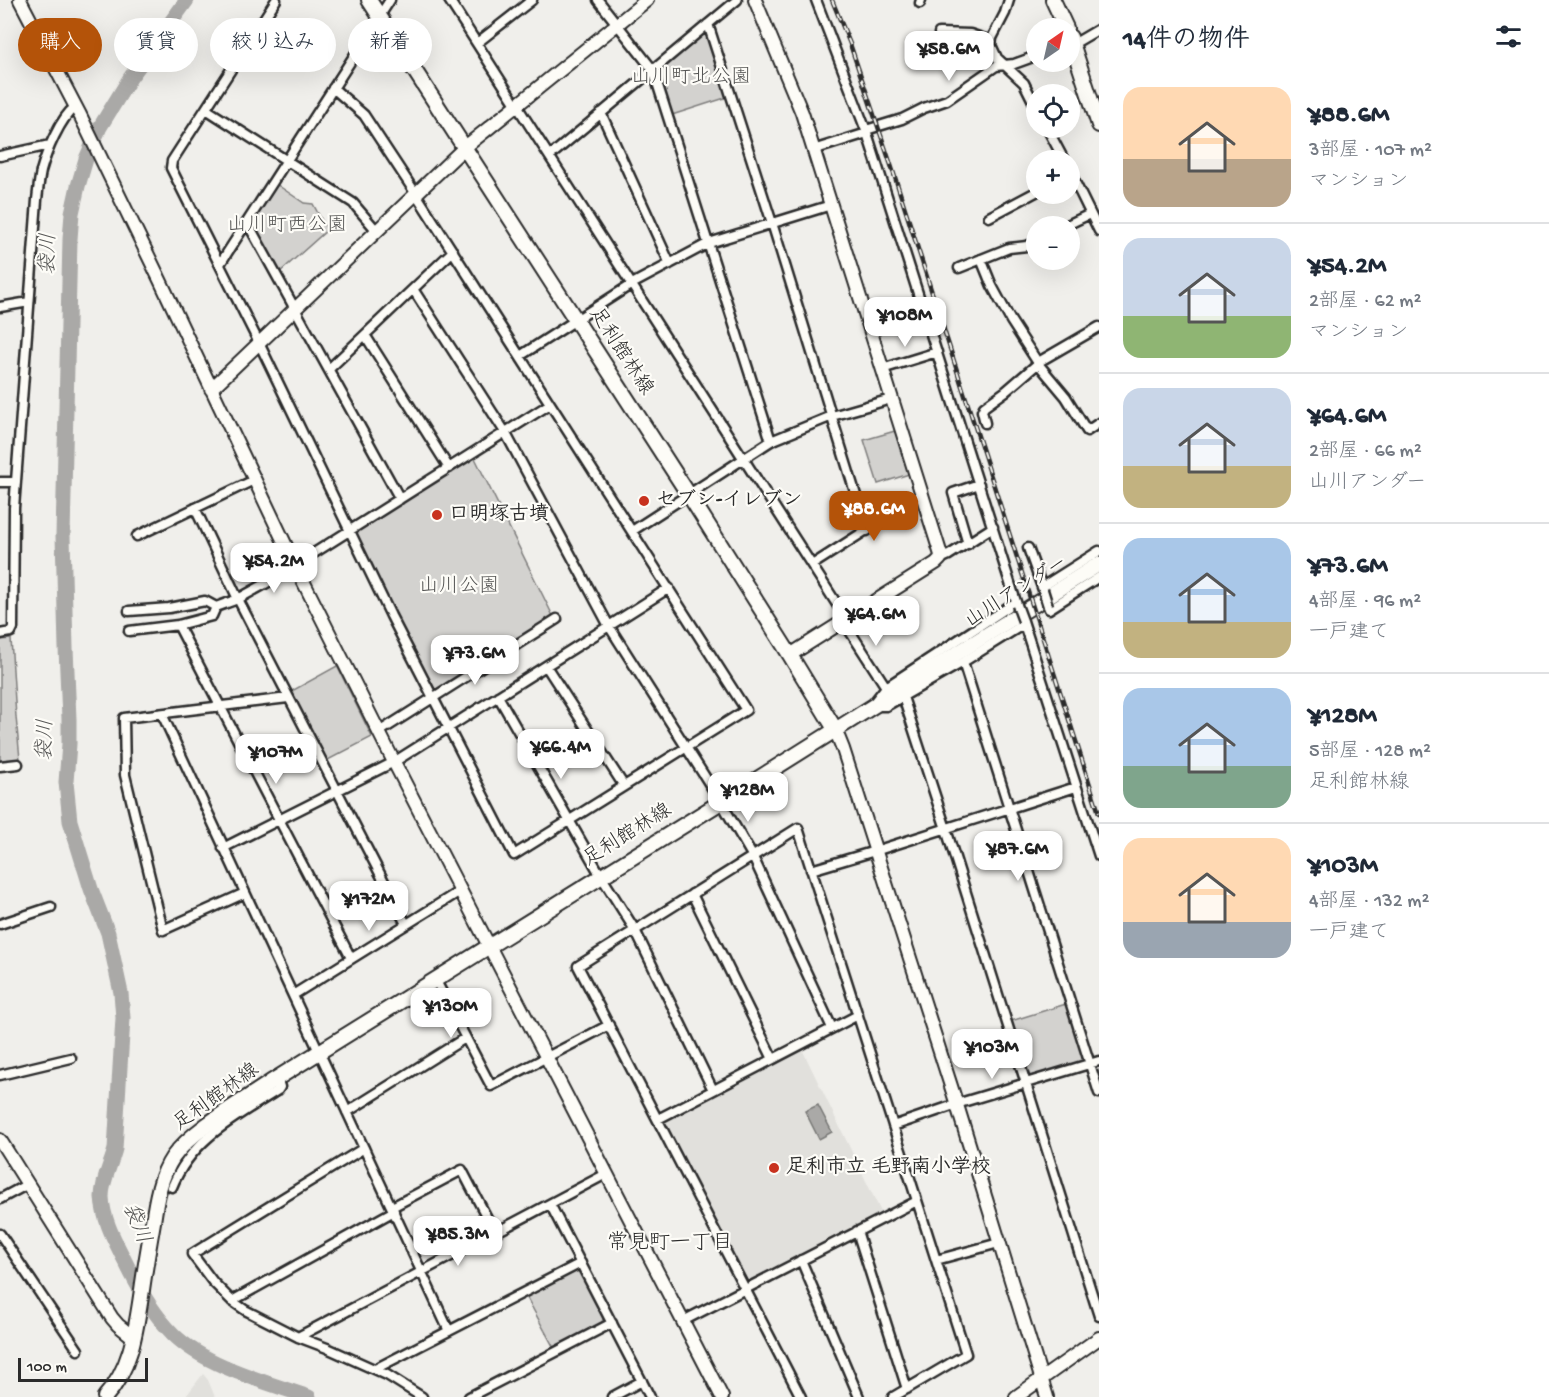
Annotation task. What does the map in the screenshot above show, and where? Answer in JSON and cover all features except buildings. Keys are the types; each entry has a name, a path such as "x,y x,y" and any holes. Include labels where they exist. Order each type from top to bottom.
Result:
{"main road":[{"name":"足利館林線","path":"105,1397 123,1371 130,1353 162,1180 173,1158 198,1131 277,1078 835,729 689,495 369,0"},
{"path":"1053,0 1061,18"},
{"path":"1080,64 1096,102 1099,125"},
{"name":"山川アンダー","path":"835,729 1099,564"}],"street":[{"path":"20,0 115,189 295,565 460,891 722,1397"},
{"path":"276,0 172,161 171,168 259,343 391,616 514,855 746,710 364,115 333,88"},
{"path":"220,264 390,0"},
{"path":"449,0 812,565 845,621 894,692 946,829 1099,1316"},
{"path":"477,43 532,0"},
{"path":"598,0 653,70 771,441"},
{"path":"211,389 464,148 647,0"},
{"path":"550,156 737,0"},
{"path":"755,0 802,113 940,559"},
{"path":"816,0 867,132 1099,856"},
{"path":"1009,0 991,45 997,58 1026,87"},
{"path":"708,24 867,531"},
{"path":"1080,38 1099,29"},
{"path":"939,33 970,34 991,41"},
{"path":"813,150 902,119 947,100 996,66 1026,60"},
{"path":"206,109 353,203 377,231"},
{"path":"0,634 11,632 13,628 14,508 41,171 50,145 67,114 77,111"},
{"path":"601,113 670,264"},
{"path":"0,156 50,145"},
{"path":"1080,194 1099,231"},
{"path":"989,217 1026,197"},
{"path":"520,356 632,284 709,243 831,205"},
{"path":"1080,219 1090,214"},
{"path":"247,222 400,499"},
{"path":"959,268 1009,248 1026,246"},
{"path":"329,369 453,251"},
{"path":"981,259 992,286 1011,321 1039,363 1066,397 1087,431 1099,423"},
{"path":"413,289 505,432 609,626 721,802 753,857 832,1028"},
{"path":"0,307 29,302"},
{"path":"985,423 982,411 984,407 1042,360 1099,327"},
{"path":"364,335 449,468"},
{"path":"882,369 936,352"},
{"path":"632,531 771,441 832,416 891,399"},
{"path":"129,631 178,625 212,616 216,607 238,599 295,565 550,404"},
{"path":"137,536 254,480"},
{"path":"0,482 16,482"},
{"path":"968,543 953,493 979,484"},
{"path":"812,565 921,495"},
{"path":"195,508 288,698 406,924"},
{"path":"790,655 993,527"},
{"path":"1028,548 1049,609 1099,577"},
{"path":"1042,589 1099,552"},
{"path":"223,848 394,762 669,588"},
{"path":"129,611 169,608 205,601 216,607"},
{"path":"894,692 1017,604"},
{"path":"379,732 557,619"},
{"path":"894,692 963,662 1023,623"},
{"path":"178,625 351,958"},
{"path":"963,662 1009,808 1095,1062 1099,1093"},
{"path":"546,666 624,786"},
{"path":"498,696 601,876 635,930 713,1090"},
{"path":"245,893 163,930 125,775 124,718 288,698"},
{"path":"162,714 449,1331"},
{"path":"835,729 957,1105 1047,1397"},
{"path":"0,766 18,764"},
{"path":"812,870 1077,787"},
{"path":"801,1397 578,966 798,828 966,1354 893,1397"},
{"path":"293,995 460,891"},
{"path":"692,894 773,1059"},
{"path":"0,924 51,907"},
{"path":"435,979 491,1086 609,1025"},
{"path":"657,1119 858,1015"},
{"path":"347,1112 465,1038"},
{"path":"0,1076 71,1058"},
{"path":"893,1126 1095,1062"},
{"path":"172,1187 182,1166 193,1151 225,1124 278,1090 280,1087 277,1078"},
{"path":"0,1140 112,1318 134,1336"},
{"path":"364,1148 192,1254 205,1273 232,1301 255,1316 387,1375 422,1397"},
{"path":"232,1301 462,1170 495,1233"},
{"path":"298,1337 606,1174"},
{"path":"0,1199 28,1184"},
{"path":"683,1321 917,1201"},
{"path":"550,1204 650,1397"},
{"path":"857,1232 907,1389"},
{"path":"0,1234 78,1350"},
{"path":"936,1260 999,1243"},
{"path":"801,1260 859,1397"},
{"path":"375,1370 581,1263"},
{"path":"469,1397 612,1323"},
{"path":"1016,1397 1099,1338"},
{"path":"612,1397 642,1381"}],"shaded area":[{"name":"足利市立 毛野南小学校","path":"801,1047 882,1214 750,1282 745,1280 664,1123 666,1117"},
{"path":"818,1105 832,1132 819,1139 805,1111"},
{"path":"203,1374 215,1397 187,1397 186,1396"}],"green space":[{"name":"山川町北公園","path":"702,32 708,33 728,97 672,115 658,71"},
{"name":"山川町西公園","path":"276,184 304,203 313,204 327,230 280,272 254,226 254,219"},
{"path":"895,431 909,474 878,484 864,440"},
{"name":"山川公園","path":"474,456 553,616 434,693 356,536 358,529"},
{"path":"11,639 20,759 0,762 0,640"},
{"path":"337,666 372,737 326,761 290,692"},
{"path":"1066,1004 1083,1057 1079,1063 1034,1077 1028,1075 1011,1021"},
{"path":"575,1271 582,1273 604,1314 602,1323 554,1348 526,1296"}],"waterway":[{"name":"袋川","path":"187,0 130,78 100,127 86,159 78,186 72,213 70,239 63,536 69,719 66,782 70,821 91,889 108,933 121,993 123,1018 115,1149 105,1179 102,1197 107,1222 140,1290 152,1309 173,1334 186,1345 219,1364 309,1397"}],"railway":[{"path":"832,0 850,44 892,168 1099,813"}],"place":[{"name":"セブン-イレブン","path":"644,501"},
{"name":"口明塚古墳","path":"437,515"},
{"name":"足利市立 毛野南小学校","path":"774,1168"}],"district":[{"name":"常見町一丁目","path":"670,1244"}]}
